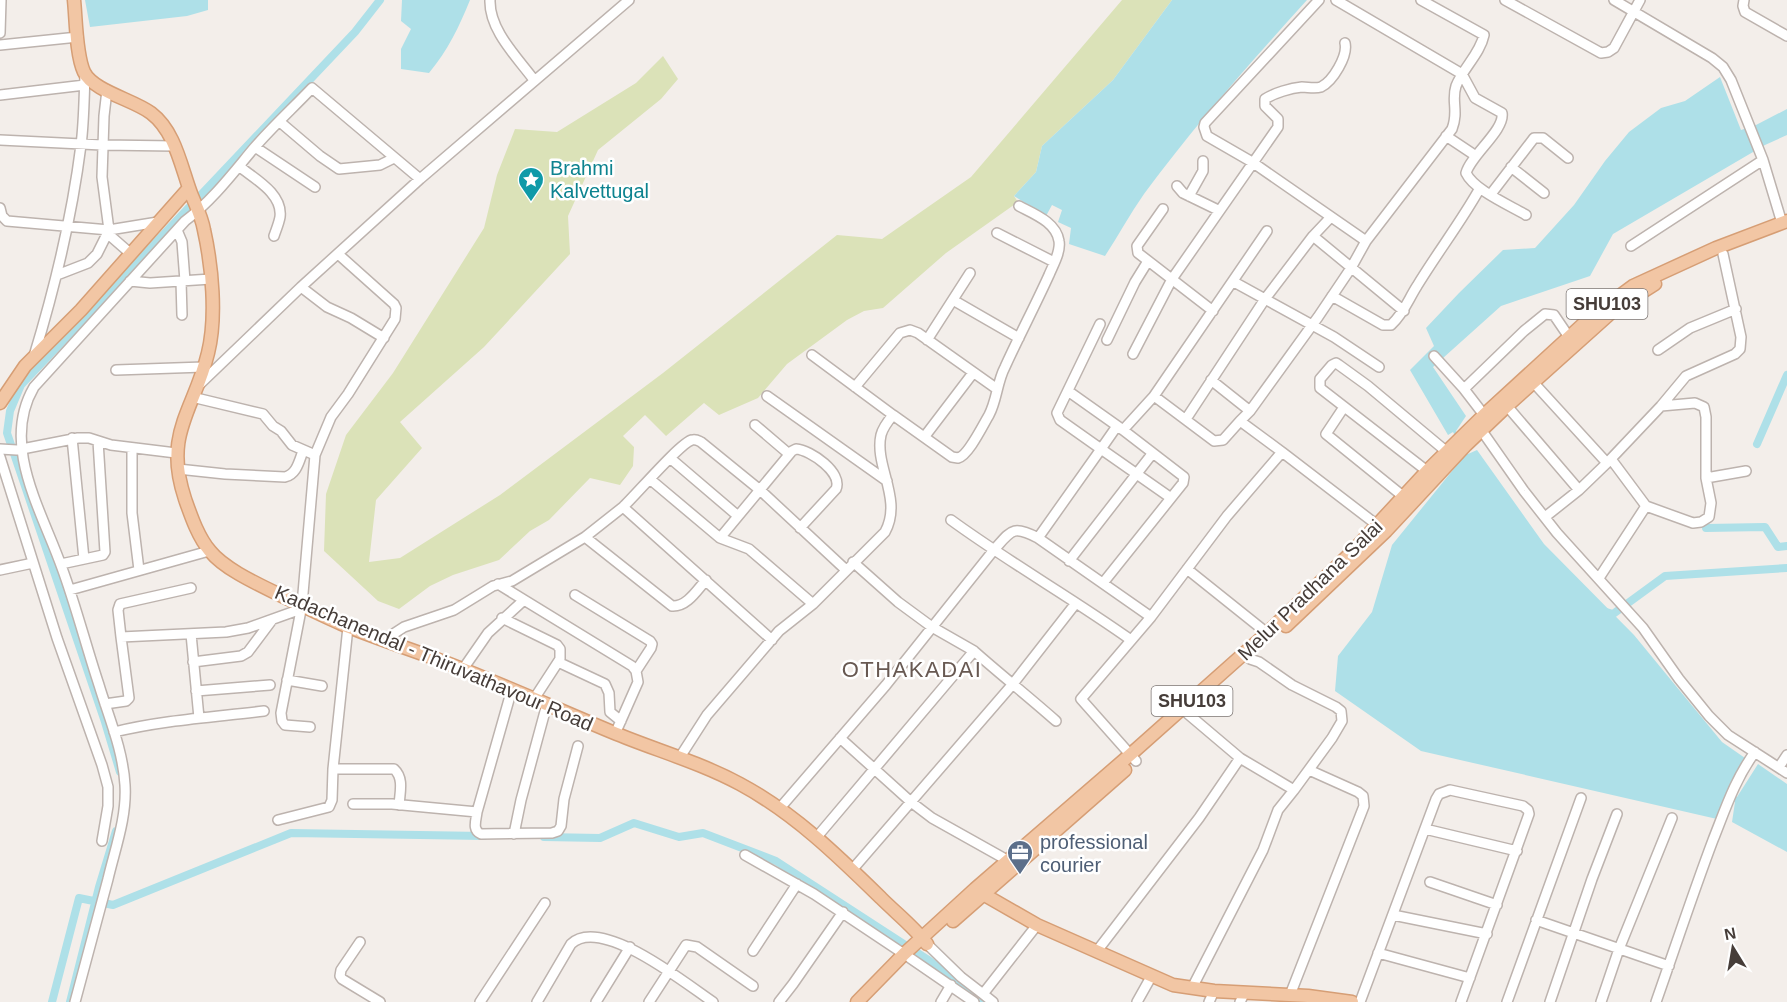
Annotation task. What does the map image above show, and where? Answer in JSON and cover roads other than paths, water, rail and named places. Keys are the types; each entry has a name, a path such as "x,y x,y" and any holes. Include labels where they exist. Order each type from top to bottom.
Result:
{"main road":[{"path":"74,0 85,80"},
{"name":"Kadachanendal - Thiruvathavour Road","path":"85,80 148,110 166,129 175,146 199,210 210,261 210,344 204,367 177,440 177,453 184,497 198,532 209,551 241,575 301,607 348,627 463,669 615,734 680,757 737,783 780,808 852,870 915,949"},
{"path":"0,402 25,366 81,310 158,222 191,192"},
{"name":"Melur Pradhana Salai","path":"857,1002 979,891 1133,758 1382,529 1404,497 1447,452 1482,431 1584,336 1651,285 1785,225"},
{"name":"Melur Pradhana Salai","path":"979,891 1007,860 1188,714 1325,591 1461,444 1484,415 1591,317 1633,286 1716,248 1785,225"},
{"path":"979,891 1037,925 1151,976 1191,988 1211,997 1272,998 1290,995 1307,999 1350,1002"},
{"name":"Melur Pradhana Salai","path":"868,1002 915,949"}],"street":[{"path":"0,33 1,0"},
{"path":"490,0 492,18 507,46 534,80"},
{"path":"315,455 292,446 281,430 273,426 263,414 194,392 301,287 420,179 628,0"},
{"path":"1319,0 1205,123 1204,127 1207,136 1252,162 1366,241"},
{"path":"1336,0 1462,74 1475,98 1499,110 1503,118 1502,123 1476,156 1466,173 1467,177 1480,188 1526,215"},
{"path":"1154,396 1214,441 1226,437 1250,411 1332,296 1366,241 1446,136 1455,120 1456,88 1462,74 1481,45 1484,34 1421,0"},
{"path":"1505,0 1601,53 1614,48 1640,0"},
{"path":"1614,0 1712,58 1723,67 1731,80 1763,160 1785,225"},
{"path":"1744,0 1745,12 1787,36"},
{"path":"0,45 78,37"},
{"path":"1133,354 1172,279 1278,127 1278,118 1265,106 1265,99 1293,89 1321,87 1342,62 1346,54 1346,43"},
{"path":"0,95 85,80 81,144 67,226 57,275 33,358"},
{"path":"75,1002 118,840 125,787 114,732 70,590 19,450 22,414 34,387 177,230 240,167 255,147 312,88 420,179"},
{"path":"57,275 88,263 97,255 108,231 103,188 102,146 107,90"},
{"path":"280,122 339,169 380,165 394,158"},
{"path":"1446,136 1476,156"},
{"path":"1491,194 1531,140 1538,137 1543,138 1568,158"},
{"path":"0,140 102,146 175,146"},
{"path":"255,147 315,187"},
{"path":"1631,246 1763,160"},
{"path":"1189,196 1203,171 1203,161"},
{"path":"240,167 276,199 280,216 274,236"},
{"path":"1511,167 1544,193"},
{"path":"1177,186 1189,196 1218,210"},
{"path":"1332,296 1383,325 1391,324 1404,311 1415,288 1480,188"},
{"path":"812,355 952,457 962,457 988,416 1004,368 1054,262 1060,244 1052,226 1019,206"},
{"path":"0,208 2,216 8,221 108,231 158,222"},
{"path":"1163,209 1137,246 1138,253 1213,311"},
{"path":"1186,418 1265,299 1313,236 1330,218"},
{"path":"177,230 182,242 182,315"},
{"path":"108,231 131,254"},
{"path":"1038,538 1101,449 1154,396 1268,231"},
{"path":"997,233 1054,262"},
{"path":"1313,236 1404,311"},
{"path":"310,727 285,724 282,722 281,713 301,607 315,455 331,417 395,319 396,308 338,254"},
{"path":"1545,517 1579,490 1609,461 1662,406 1686,376 1735,354 1740,349 1742,343 1736,309 1723,254"},
{"path":"1107,340 1135,282 1148,261"},
{"path":"927,340 970,273"},
{"path":"130,281 150,283 211,279"},
{"path":"1234,282 1334,337 1379,367"},
{"path":"301,287 327,307 351,318 384,338"},
{"path":"953,300 1019,338"},
{"path":"1658,350 1690,328 1736,309"},
{"path":"1464,389 1545,314 1554,315 1569,337"},
{"path":"1100,324 1058,410 1058,416 1060,420 1171,498"},
{"path":"855,387 900,333 910,330 997,389"},
{"path":"1434,356 1484,415"},
{"path":"1427,471 1320,388 1320,379 1332,365 1336,363 1368,386 1447,452"},
{"path":"116,370 204,367"},
{"path":"925,436 973,373"},
{"path":"1211,380 1250,411"},
{"path":"1533,382 1609,461 1646,506 1693,523 1701,522 1709,517 1711,512 1706,478 1704,407 1695,403 1662,406"},
{"path":"1068,391 1184,477 1183,483 1103,583"},
{"path":"767,396 886,481"},
{"path":"1507,406 1579,490"},
{"path":"1344,407 1326,434 1404,497"},
{"path":"680,757 707,715 779,631 813,604 885,532 890,523 891,501 880,437 885,425 893,415"},
{"path":"1240,421 1382,529"},
{"path":"754,425 789,454"},
{"path":"1482,431 1557,533 1643,628 1702,708 1728,735 1783,770 1787,755"},
{"path":"72,438 84,559"},
{"path":"0,449 19,450 72,438 89,438 132,448 177,453"},
{"path":"384,640 404,627 454,610 498,584 512,581 585,537 623,507 689,441 697,440 760,490 846,570"},
{"path":"61,564 103,555 105,549 98,441"},
{"path":"132,448 132,513 139,570"},
{"path":"720,538 789,454 796,449 807,450 830,469 838,483 836,489 800,528"},
{"path":"178,469 285,477 296,470 303,451"},
{"path":"1133,758 1081,699 1151,617 1227,516 1282,452"},
{"path":"1069,561 1152,454"},
{"path":"0,457 108,787 108,806 102,841"},
{"path":"670,458 738,516"},
{"path":"1706,478 1746,471"},
{"path":"651,480 720,538 749,549 813,604"},
{"path":"1599,578 1646,506"},
{"path":"623,507 772,640"},
{"path":"951,520 1131,640"},
{"path":"780,808 1010,532 1025,531 1038,538 1151,617"},
{"path":"585,537 672,606 685,603 706,580"},
{"path":"70,590 209,551"},
{"path":"853,562 898,602 932,627 974,651 1012,686 1034,701 1056,721"},
{"path":"0,570 33,563"},
{"path":"1187,569 1267,633"},
{"path":"498,584 632,666 636,671 638,682 615,734"},
{"path":"105,704 126,701 129,698 118,610 120,604 191,588"},
{"path":"575,595 650,641 651,648 636,671"},
{"path":"463,669 488,633 524,600"},
{"path":"852,870 1012,686 1076,603"},
{"path":"122,637 226,632 272,620 301,607"},
{"path":"502,618 557,645 561,654 534,699"},
{"path":"193,662 241,657 248,652 272,620"},
{"path":"278,820 329,807 332,800 333,769 348,627"},
{"path":"191,634 199,718"},
{"path":"816,838 974,651"},
{"path":"1191,988 1263,850 1278,810 1309,770 1342,721 1341,711 1292,685 1259,662 1250,659"},
{"path":"558,662 605,684 609,693 610,712 621,721"},
{"path":"287,680 322,686"},
{"path":"196,691 270,685"},
{"path":"512,689 477,812 475,827 479,833 514,834 558,831 561,826 568,777 578,746"},
{"path":"514,834 523,790 547,704"},
{"path":"114,732 199,718 264,711"},
{"path":"1188,714 1240,758 1294,790"},
{"path":"840,738 932,818 1007,860"},
{"path":"1656,1002 1686,920 1697,880 1726,807 1745,766 1755,752"},
{"path":"1097,951 1199,818 1240,758"},
{"path":"333,769 394,769 398,772 401,782 399,805"},
{"path":"1290,995 1364,806 1363,796 1358,792 1309,770"},
{"path":"1360,1002 1436,799 1444,791 1455,790 1523,806 1528,810 1529,819 1461,1002"},
{"path":"1507,1002 1581,798"},
{"path":"353,804 399,805 477,812"},
{"path":"1550,1002 1617,814"},
{"path":"1600,1002 1672,818"},
{"path":"1425,829 1517,851"},
{"path":"745,855 843,912 915,949 961,977 993,1002"},
{"path":"1430,882 1497,906"},
{"path":"753,951 797,884"},
{"path":"480,1002 544,903"},
{"path":"778,1002 843,912"},
{"path":"1393,915 1487,934"},
{"path":"1536,920 1669,966"},
{"path":"983,994 1037,925"},
{"path":"537,1002 572,944 583,938 609,939 630,948 713,1002"},
{"path":"360,942 341,970 340,976 380,1002"},
{"path":"650,1001 683,948 691,944 753,986"},
{"path":"596,1002 630,948"},
{"path":"915,949 951,985 974,1002"},
{"path":"1378,953 1470,978"},
{"path":"1137,1002 1151,976"},
{"path":"940,1002 951,985"}],"water":[{"path":"85,0 208,0 208,10 187,16 90,27"},
{"path":"402,0 470,0 442,56 429,73 401,69 401,49 411,29 401,21"},
{"path":"1172,0 1307,0 1183,144 1144,194 1105,256 1069,244 1071,228 1058,222 1062,210 1052,205 1046,216 1014,196 1036,172 1042,146 1113,80"},
{"path":"1720,77 1741,130 1787,109 1787,135 1765,145 1613,234 1590,276 1501,306 1433,367 1466,416 1456,431 1468,454 1477,450 1544,544 1634,635 1722,742 1745,758 1729,794 1737,797 1758,764 1787,784 1787,852 1732,822 1735,802 1727,798 1717,819 1421,751 1335,691 1338,656 1372,612 1392,545 1465,455 1453,432 1448,435 1410,370 1434,346 1426,328 1503,250 1535,248 1574,205 1629,132 1661,108 1685,101"}],"waterway":[{"path":"120,772 7,433 10,411 21,385 355,32 380,0"},
{"path":"1757,444 1787,375"},
{"path":"1706,528 1765,527 1778,547 1787,546"},
{"path":"1603,611 1613,614 1665,576 1787,568"},
{"path":"544,837 600,838 634,823 679,837 703,833 776,861 927,959 984,1002"},
{"path":"70,1002 99,887 116,831"},
{"path":"52,1002 79,898 113,905 291,833 484,836"}],"place":[{"name":"Brahmi Kalvettugal","path":"531,203"},
{"name":"professional courier","path":"1020,876"}],"district":[{"name":"OTHAKADAI","path":"912,669"}]}
